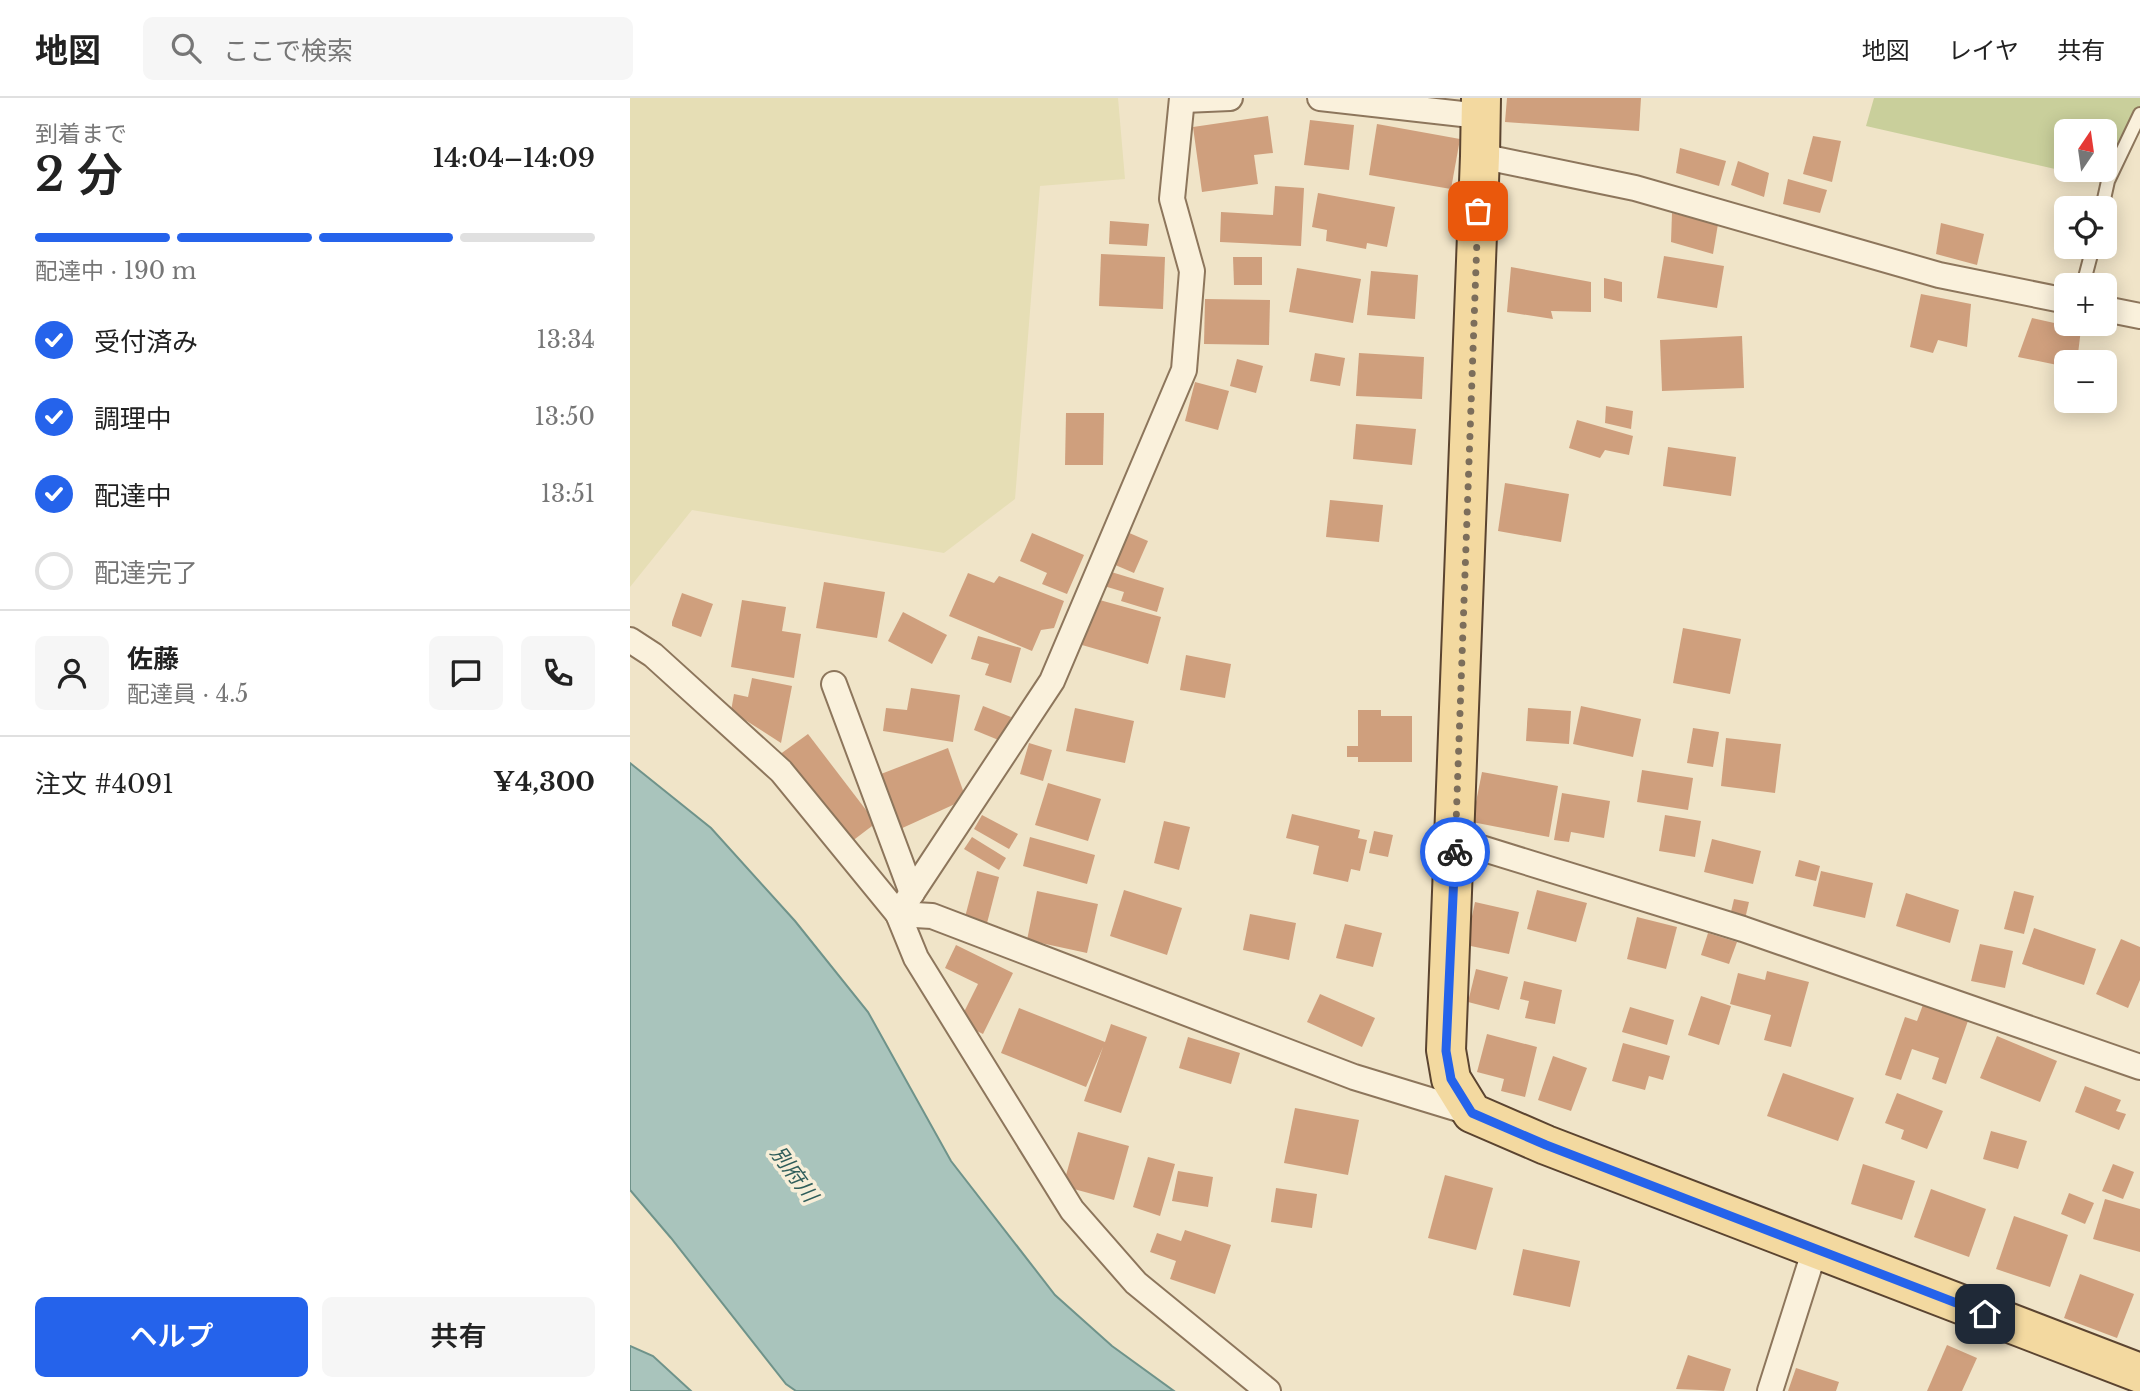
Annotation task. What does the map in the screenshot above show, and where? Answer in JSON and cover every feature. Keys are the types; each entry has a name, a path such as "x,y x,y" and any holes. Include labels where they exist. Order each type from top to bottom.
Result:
{"main road":[{"path":"1480,107 1446,1051 1451,1079 1472,1113 1546,1145 2140,1373"}],"street":[{"path":"898,914 1052,681 1184,370 1192,271 1172,199 1183,99 1230,98"},
{"path":"1320,98 1480,107"},
{"path":"1480,156 1635,188 1940,275 2054,298"},
{"path":"2117,311 2140,316"},
{"path":"630,640 653,655 781,771 898,914 916,958 1072,1210 1136,1283 1268,1391"},
{"path":"834,684 912,893"},
{"path":"1455,840 1743,929 2140,1067"},
{"path":"898,914 932,916 1354,1077 1472,1113"},
{"path":"1770,1391 1815,1249"}],"lane":[{"path":"2105,196 2108,181 2140,114"}],"shaded area":[{"path":"630,98 1118,98 1125,179 1040,186 1015,499 944,553 692,510 630,587"}],"green space":[{"path":"1874,98 2140,98 2140,114 2118,160 2118,119 2054,119 2054,169 1866,126"}],"water":[{"name":"別府川","path":"630,763 711,828 795,921 868,1012 951,1161 1055,1295 1112,1346 1174,1391 796,1391 786,1384 630,1190"},
{"path":"630,1346 653,1356 691,1391 630,1391"}],"building":[{"path":"1507,98 1641,98 1639,131 1505,122"},
{"path":"1268,116 1273,153 1254,155 1258,184 1202,192 1193,127"},
{"path":"1310,120 1354,125 1349,170 1304,165"},
{"path":"1377,124 1460,139 1451,189 1369,175"},
{"path":"1813,136 1841,141 1832,182 1803,174"},
{"path":"1680,148 1726,161 1719,186 1676,173"},
{"path":"1738,161 1769,173 1764,197 1731,185"},
{"path":"1788,179 1827,190 1820,213 1783,204"},
{"path":"1275,186 1304,188 1301,246 1220,242 1221,212 1273,215"},
{"path":"1318,193 1395,207 1387,247 1367,243 1366,249 1326,241 1327,230 1312,227"},
{"path":"1672,213 1718,224 1713,254 1671,242"},
{"path":"1110,221 1149,224 1147,246 1109,244"},
{"path":"1941,223 1984,234 1977,265 1936,254"},
{"path":"1101,254 1165,257 1163,309 1099,306"},
{"path":"1664,256 1724,266 1717,308 1657,298"},
{"path":"1233,257 1262,257 1262,285 1234,285"},
{"path":"1511,267 1591,282 1591,312 1551,311 1553,319 1507,312"},
{"path":"1297,268 1361,279 1353,323 1289,312"},
{"path":"1371,271 1418,275 1415,319 1367,315"},
{"path":"1604,278 1622,282 1622,302 1604,298"},
{"path":"1921,294 1971,304 1967,347 1938,340 1933,353 1910,347"},
{"path":"1205,299 1270,300 1269,345 1204,344"},
{"path":"2032,318 2054,323 2054,336 2080,336 2078,350 2054,350 2054,364 2018,357"},
{"path":"1742,336 1744,388 1662,391 1660,340"},
{"path":"1315,353 1345,358 1340,386 1310,381"},
{"path":"1359,353 1424,357 1422,399 1356,396"},
{"path":"1237,359 1263,366 1256,393 1230,386"},
{"path":"1195,382 1229,391 1218,430 1185,421"},
{"path":"1606,406 1633,411 1631,429 1605,423"},
{"path":"1066,413 1104,413 1103,465 1065,465"},
{"path":"1577,420 1633,436 1629,455 1605,450 1600,458 1569,448"},
{"path":"1356,424 1416,429 1412,465 1353,459"},
{"path":"1668,447 1736,457 1731,496 1663,486"},
{"path":"1505,483 1569,494 1561,542 1498,531"},
{"path":"1330,500 1383,505 1379,542 1326,537"},
{"path":"1127,532 1148,541 1134,573 1113,564"},
{"path":"1032,533 1084,555 1067,594 1042,584 1047,573 1020,561"},
{"path":"1108,571 1164,588 1157,612 1121,601 1124,592 1104,586"},
{"path":"968,573 994,583 999,576 1064,601 1054,628 1041,630 1032,651 949,616"},
{"path":"824,582 885,592 877,638 816,628"},
{"path":"682,593 713,604 701,637 672,626"},
{"path":"1096,599 1161,617 1148,664 1082,645"},
{"path":"742,600 786,607 782,631 801,634 794,678 731,667"},
{"path":"903,612 947,635 932,664 888,641"},
{"path":"1683,628 1741,639 1730,694 1673,683"},
{"path":"978,636 1021,648 1011,683 985,675 989,664 971,659"},
{"path":"1186,655 1231,664 1225,698 1180,690"},
{"path":"752,678 792,686 781,743 731,711 734,694 748,697"},
{"path":"911,688 960,695 953,742 883,731 886,708 907,710"},
{"path":"983,706 1011,717 1001,741 974,730"},
{"path":"1581,706 1641,719 1633,757 1573,744"},
{"path":"1075,708 1134,721 1125,763 1066,751"},
{"path":"1528,708 1571,711 1569,744 1526,741"},
{"path":"1358,710 1381,710 1381,716 1412,716 1412,762 1358,762 1358,757 1347,757 1347,746 1358,746"},
{"path":"1693,728 1719,732 1713,767 1687,763"},
{"path":"808,734 876,823 847,845 779,755"},
{"path":"1726,738 1781,744 1775,793 1721,786"},
{"path":"1029,743 1052,750 1043,781 1020,774"},
{"path":"948,748 966,799 898,830 881,774"},
{"path":"1642,770 1693,778 1688,810 1637,802"},
{"path":"1482,772 1558,786 1549,837 1472,822"},
{"path":"1048,783 1101,799 1088,841 1035,825"},
{"path":"1562,793 1610,801 1604,838 1571,832 1569,842 1554,840"},
{"path":"1292,814 1360,830 1358,838 1367,840 1360,871 1351,869 1348,882 1313,874 1319,846 1286,838"},
{"path":"982,815 1018,834 1009,849 974,829"},
{"path":"1665,815 1701,821 1695,857 1659,851"},
{"path":"1164,821 1190,827 1179,870 1154,863"},
{"path":"1374,831 1393,835 1388,857 1369,853"},
{"path":"972,837 1006,858 999,870 964,849"},
{"path":"1030,837 1095,855 1087,884 1023,866"},
{"path":"1712,839 1761,851 1753,884 1704,872"},
{"path":"1799,860 1820,866 1816,881 1795,876"},
{"path":"977,871 999,877 986,927 964,921"},
{"path":"1821,871 1873,883 1865,918 1813,906"},
{"path":"1124,890 1182,908 1167,955 1110,936"},
{"path":"1537,890 1587,903 1576,942 1527,929"},
{"path":"1037,891 1098,904 1087,953 1027,940"},
{"path":"2014,891 2034,896 2024,934 2004,929"},
{"path":"1906,893 1959,910 1950,943 1896,926"},
{"path":"1734,899 1749,902 1745,919 1730,916"},
{"path":"1475,902 1519,912 1509,954 1466,945"},
{"path":"1250,914 1296,923 1289,960 1243,950"},
{"path":"1637,917 1677,927 1666,969 1627,959"},
{"path":"1345,924 1382,933 1373,967 1336,958"},
{"path":"2034,928 2096,949 2084,985 2022,964"},
{"path":"1708,933 1737,942 1729,964 1701,955"},
{"path":"2121,939 2140,947 2140,980 2128,1008 2096,994"},
{"path":"1980,944 2013,951 2005,988 1971,981"},
{"path":"956,945 1013,973 983,1034 959,1022 978,984 945,968"},
{"path":"1476,969 1508,977 1499,1010 1468,1002"},
{"path":"1767,971 1809,982 1791,1047 1764,1040 1771,1015 1730,1004 1738,973 1765,980"},
{"path":"1524,981 1562,990 1555,1024 1525,1018 1529,1001 1520,999"},
{"path":"1320,994 1375,1018 1362,1047 1307,1022"},
{"path":"1701,996 1731,1006 1719,1045 1688,1035"},
{"path":"1924,1002 1969,1018 1946,1084 1932,1079 1939,1058 1912,1049 1901,1080 1885,1075 1905,1017 1917,1021"},
{"path":"1630,1007 1674,1020 1667,1045 1622,1032"},
{"path":"1019,1008 1105,1042 1111,1024 1147,1037 1121,1113 1084,1101 1103,1047 1086,1087 1001,1053"},
{"path":"1487,1034 1537,1047 1525,1097 1501,1091 1504,1079 1477,1072"},
{"path":"1997,1036 2057,1061 2040,1102 1980,1078"},
{"path":"1188,1037 1240,1053 1231,1084 1179,1068"},
{"path":"1623,1043 1670,1056 1663,1080 1649,1076 1645,1090 1612,1081"},
{"path":"1553,1056 1587,1068 1571,1111 1538,1100"},
{"path":"1783,1073 1854,1098 1838,1141 1767,1116"},
{"path":"2085,1086 2121,1100 2116,1111 2126,1114 2119,1130 2075,1112"},
{"path":"1897,1093 1943,1111 1927,1149 1901,1139 1904,1130 1885,1123"},
{"path":"1295,1108 1359,1120 1348,1175 1284,1163"},
{"path":"1991,1131 2027,1141 2018,1169 1983,1159"},
{"path":"1078,1132 1129,1146 1114,1200 1063,1186"},
{"path":"1148,1157 1175,1164 1160,1216 1133,1207"},
{"path":"1863,1164 1915,1181 1902,1220 1851,1204"},
{"path":"2113,1164 2134,1172 2123,1199 2102,1191"},
{"path":"1178,1171 1213,1177 1208,1207 1172,1201"},
{"path":"1445,1175 1493,1188 1476,1250 1428,1238"},
{"path":"1276,1188 1317,1194 1312,1228 1271,1222"},
{"path":"1931,1189 1986,1209 1969,1257 1914,1237"},
{"path":"2069,1193 2094,1203 2085,1224 2061,1214"},
{"path":"2105,1199 2140,1209 2140,1252 2093,1239"},
{"path":"2014,1216 2068,1235 2050,1287 1996,1269"},
{"path":"1185,1230 1231,1245 1215,1294 1170,1279 1176,1261 1150,1252 1157,1233 1181,1241"},
{"path":"1523,1249 1580,1261 1570,1307 1513,1295"},
{"path":"2080,1274 2134,1294 2117,1338 2064,1318"},
{"path":"1947,1345 1977,1358 1962,1391 1927,1391"},
{"path":"1688,1355 1731,1369 1724,1391 1676,1389"},
{"path":"1796,1368 1839,1382 1836,1391 1788,1391"}],"way so far":[{"path":"1455,852 1478,211"}],"route":[{"path":"1455,852 1446,1051 1451,1079 1472,1113 1546,1145 1985,1314"}]}
